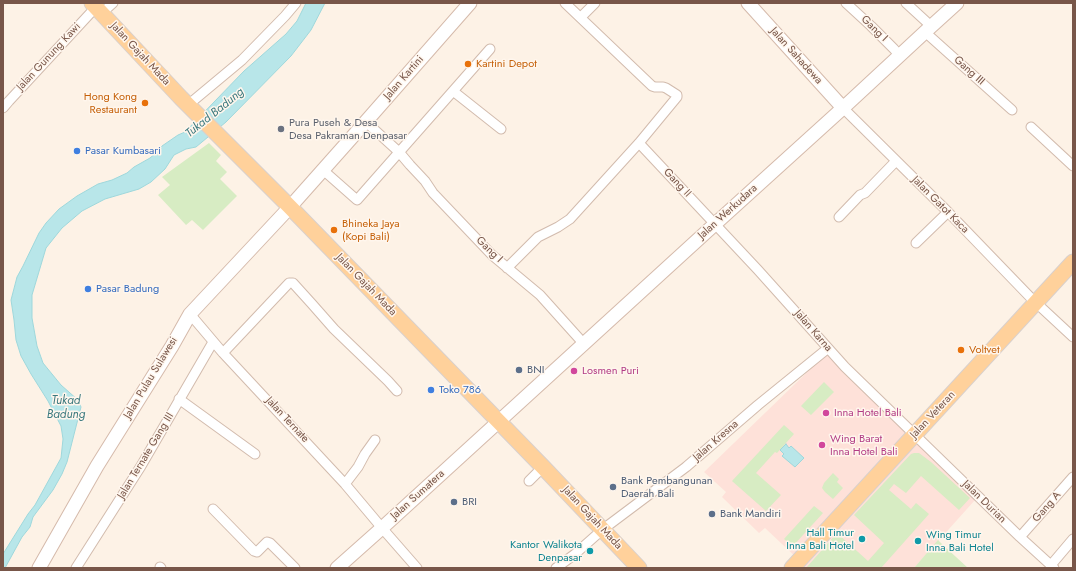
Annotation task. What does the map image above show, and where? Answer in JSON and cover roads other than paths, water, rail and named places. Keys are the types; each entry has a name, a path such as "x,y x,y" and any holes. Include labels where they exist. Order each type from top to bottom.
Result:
{"main road":[{"name":"Jalan Gajah Mada","path":"97,8 216,133 290,207 640,568"},
{"name":"Jalan Veteran","path":"792,568 1073,262"}],"street":[{"name":"Jalan Gunung Kawi","path":"3,108 97,8 113,3"},
{"path":"190,106 242,60 296,3"},
{"name":"Jalan Kartini","path":"290,207 470,3"},
{"path":"507,268 538,237 570,219 639,143 676,100 677,96 666,88 652,86 566,3"},
{"path":"581,17 595,3"},
{"name":"Jalan Sahadewa","path":"748,3 844,108"},
{"name":"Gang I","path":"846,3 877,31 900,56"},
{"name":"Gang III","path":"906,3 928,29 1012,110"},
{"name":"Jalan Werkudara","path":"498,422 844,108 957,3"},
{"path":"323,170 357,200 490,50"},
{"path":"453,91 501,129"},
{"name":"Jalan Gatot Kaca","path":"844,108 1036,302 1073,337"},
{"name":"Gang I","path":"366,122 400,152 437,197 489,252 540,295 584,344"},
{"path":"1031,126 1073,166"},
{"name":"Gang II","path":"639,143 715,224"},
{"path":"839,217 860,194 865,193 896,161"},
{"name":"Jalan Pulau Sulawesi","path":"42,567 97,466 172,346 190,314 290,207"},
{"path":"916,243 948,212"},
{"name":"Jalan Karna","path":"715,224 793,309 827,349 865,388 915,435"},
{"path":"223,353 289,283 292,283 334,329 388,381 397,392"},
{"name":"Jalan Ternate","path":"190,314 223,353 345,484 417,568"},
{"name":"Jalan Ternate Gang III","path":"76,568 141,466 213,342"},
{"name":"Jalan Kresna","path":"556,568 576,554 602,530 686,467 758,405 827,349"},
{"path":"179,399 255,454"},
{"name":"Jalan Sumatera","path":"336,568 498,422"},
{"name":"Jalan Durian","path":"915,435 1053,567"},
{"path":"345,484 375,440"},
{"path":"529,481 543,467"},
{"name":"Gang A","path":"1020,537 1073,477"},
{"path":"213,509 254,551 257,552 267,542 270,543 296,568"},
{"path":"1053,567 1073,539"}],"water":[{"name":"Tukad Badung","path":"306,3 325,3 311,30 291,56 226,122 196,147 186,149 174,155 165,169 151,182 139,189 105,199 82,211 62,228 46,248 32,295 32,318 37,346 43,363 61,385 78,400 81,407 67,462 62,474 53,490 33,517 30,527 22,537 5,568 3,568 3,554 35,505 61,458 63,439 61,426 21,356 16,340 11,300 17,277 39,233 59,209 77,196 98,184 112,180 127,173 134,167 150,158 162,146 185,132 244,71 286,34 297,21"},
{"path":"786,444 789,448 791,446 804,458 795,467 782,456 784,454 780,450"}],"place":[{"name":"Kartini Depot","path":"468,64"},
{"name":"Hong Kong Restaurant","path":"145,103"},
{"name":"Pura Puseh & Desa Desa Pakraman Denpasar","path":"281,129"},
{"name":"Pasar Kumbasari","path":"77,151"},
{"name":"Bhineka Jaya (Kopi Bali)","path":"334,230"},
{"name":"Pasar Badung","path":"88,289"},
{"name":"Voltvet","path":"961,350"},
{"name":"BNI","path":"519,370"},
{"name":"Losmen Puri","path":"574,371"},
{"name":"Toko 786","path":"431,390"},
{"name":"Inna Hotel Bali","path":"826,413"},
{"name":"Wing Barat Inna Hotel Bali","path":"822,445"},
{"name":"Bank Pembangunan Daerah Bali","path":"613,487"},
{"name":"BRI","path":"454,502"},
{"name":"Bank Mandiri","path":"712,514"},
{"name":"Hall Timur Inna Bali Hotel","path":"862,539"},
{"name":"Wing Timur Inna Bali Hotel","path":"918,541"},
{"name":"Kantor Walikota Denpasar","path":"590,551"}]}
